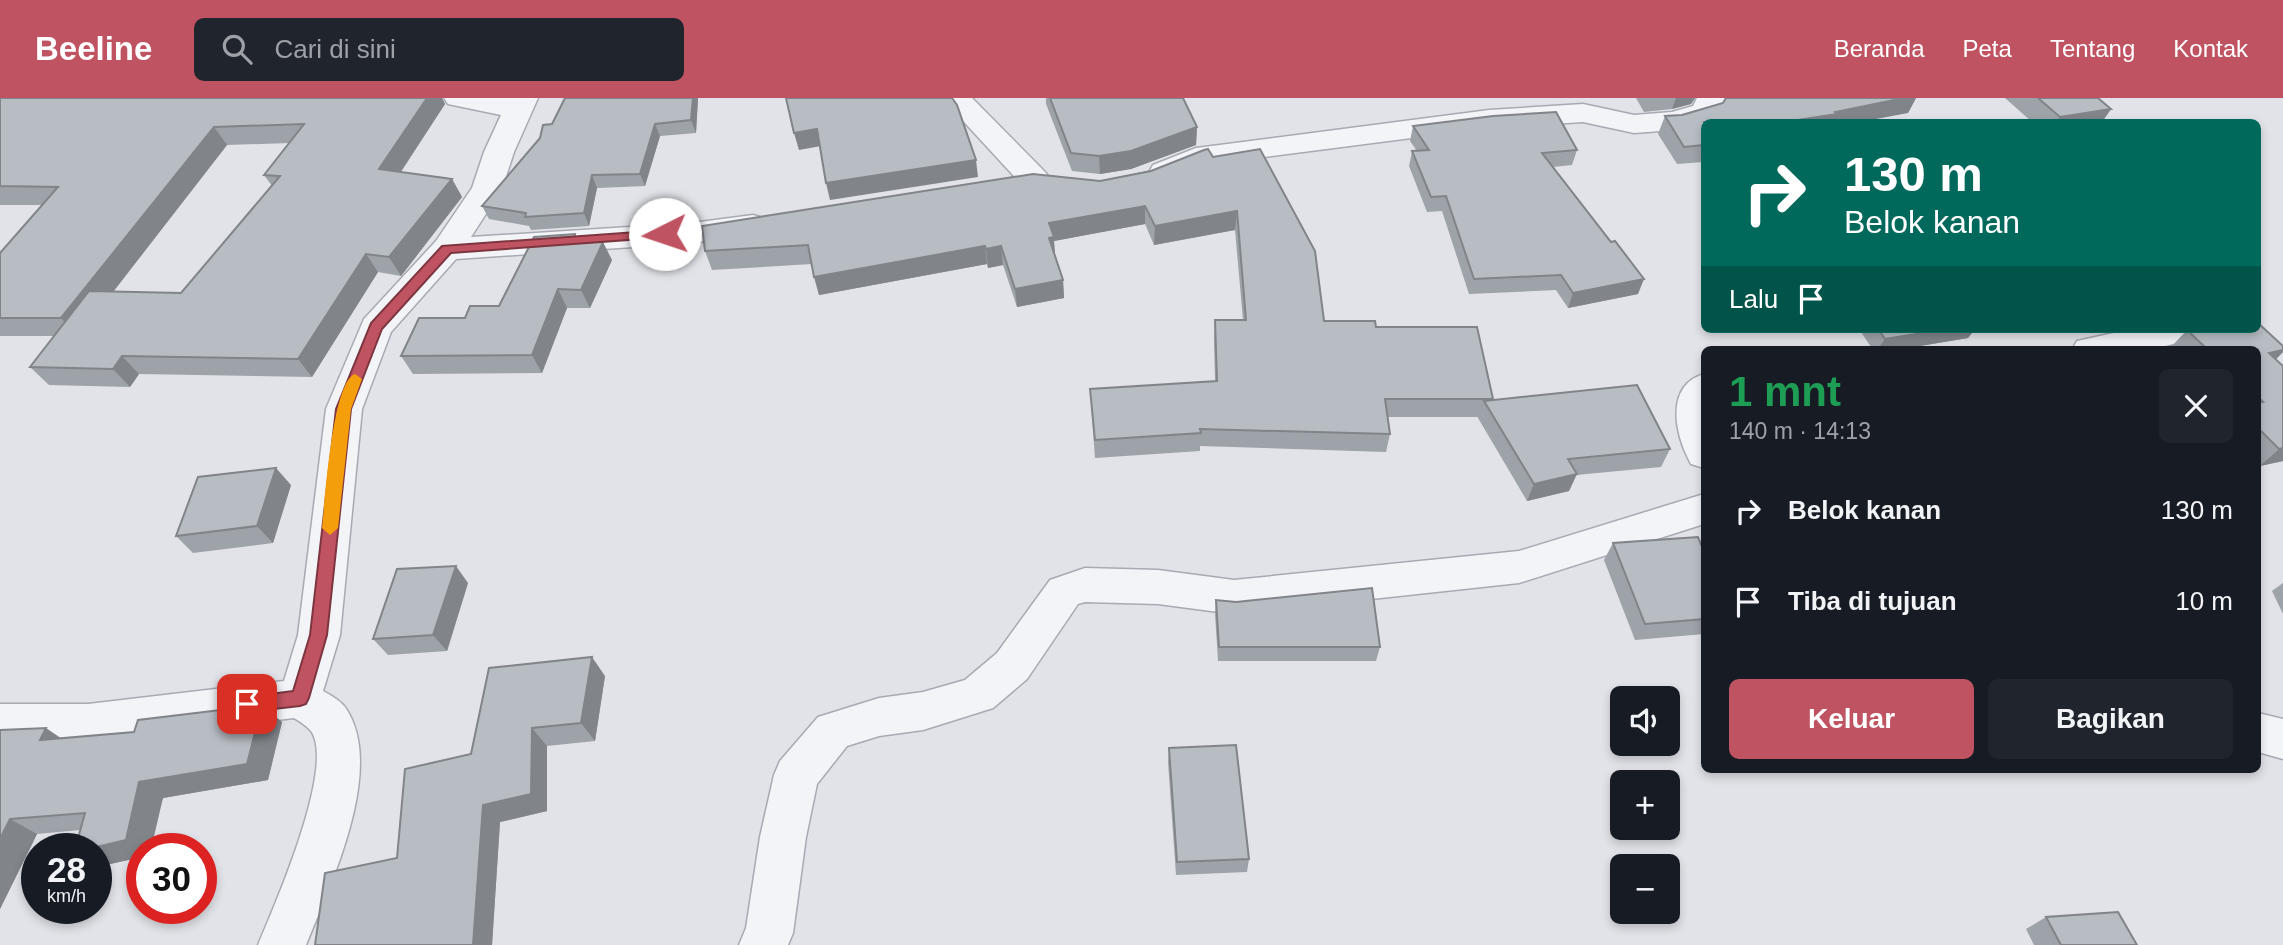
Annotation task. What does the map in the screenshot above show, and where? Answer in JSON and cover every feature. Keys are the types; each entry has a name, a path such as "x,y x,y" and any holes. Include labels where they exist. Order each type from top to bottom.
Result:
{"street":[{"path":"300,698 319,635 344,409 376,327 447,249 487,189 521,104 458,98"},
{"path":"956,98 1048,181 997,185"},
{"path":"1139,180 1196,157 1489,119 1583,113 1634,124 1674,121 1705,112 1712,98"},
{"path":"447,249 692,233 778,220"},
{"path":"2108,346 2172,333"},
{"path":"1701,388 1693,403 1701,440"},
{"path":"763,945 769,933 783,837 796,775 825,739 833,731 879,717 923,711 978,695 1013,666 1064,592 1085,585 1158,587 1234,597 1519,567 1701,510"},
{"path":"0,723 88,723 300,698 329,721 340,751 337,783 310,874 282,945"},
{"path":"2261,734 2283,739"}],"building":[{"path":"0,98 427,98 379,169 452,179 389,257 366,254 298,359 122,356 113,369 30,367 89,291 181,293 280,176 264,175 304,124 214,127 61,318 0,318 0,253 58,187 0,186"},
{"path":"565,98 693,98 691,120 655,124 640,174 592,175 584,213 525,217 526,213 482,206 540,138 543,125 552,124"},
{"path":"786,98 952,98 957,105 976,160 826,183 817,129 794,133"},
{"path":"1050,98 1183,98 1197,127 1131,151 1099,156 1071,153"},
{"path":"1726,98 1904,98 1804,119 1701,119 1701,145 1684,147 1665,116 1682,115 1723,103"},
{"path":"2038,98 2098,98 2111,109 2060,117"},
{"path":"1556,112 1577,150 1542,153 1611,242 1615,241 1644,279 1573,293 1561,275 1474,279 1446,196 1431,197 1412,151 1429,150 1413,126 1493,116"},
{"path":"1208,149 1213,157 1260,149 1315,251 1324,321 1375,321 1376,327 1477,327 1493,399 1385,399 1390,434 1200,429 1201,433 1095,440 1090,389 1217,381 1215,320 1246,320 1237,211 1155,226 1145,206 1049,223 1054,237 1049,238 1063,280 1015,289 1001,246 986,249 985,246 814,277 808,245 705,251 702,226 1033,174 1100,181 1151,171"},
{"path":"575,234 574,241 603,242 581,290 558,289 532,355 401,356 419,318 465,318 470,306 499,306 534,237"},
{"path":"2261,326 2283,346 2283,350 2269,353 2283,366 2283,448 2279,449 2261,431 2261,346 2204,346 2190,333 2261,333"},
{"path":"1881,333 1923,333 1885,339"},
{"path":"1637,385 1670,449 1568,459 1577,474 1534,484 1484,401"},
{"path":"276,468 257,526 176,536 198,477"},
{"path":"1698,537 1701,544 1701,619 1645,624 1613,543"},
{"path":"456,566 433,635 373,639 397,569"},
{"path":"1372,588 1380,647 1219,647 1216,600 1236,602"},
{"path":"592,657 581,723 532,728 531,794 483,805 473,945 315,945 325,873 397,858 405,769 471,754 489,668"},
{"path":"262,705 247,764 139,782 126,840 112,843 112,833 79,833 85,813 10,819 0,839 0,730 46,728 40,740 134,732 138,720"},
{"path":"1236,745 1249,859 1177,862 1169,748"},
{"path":"2118,912 2137,945 2061,945 2046,917"}],"slow traffic":[{"path":"330,528 344,409 355,379"}],"route":[{"path":"247,704 300,698 319,635 344,409 376,327 447,249 665,234"}]}
